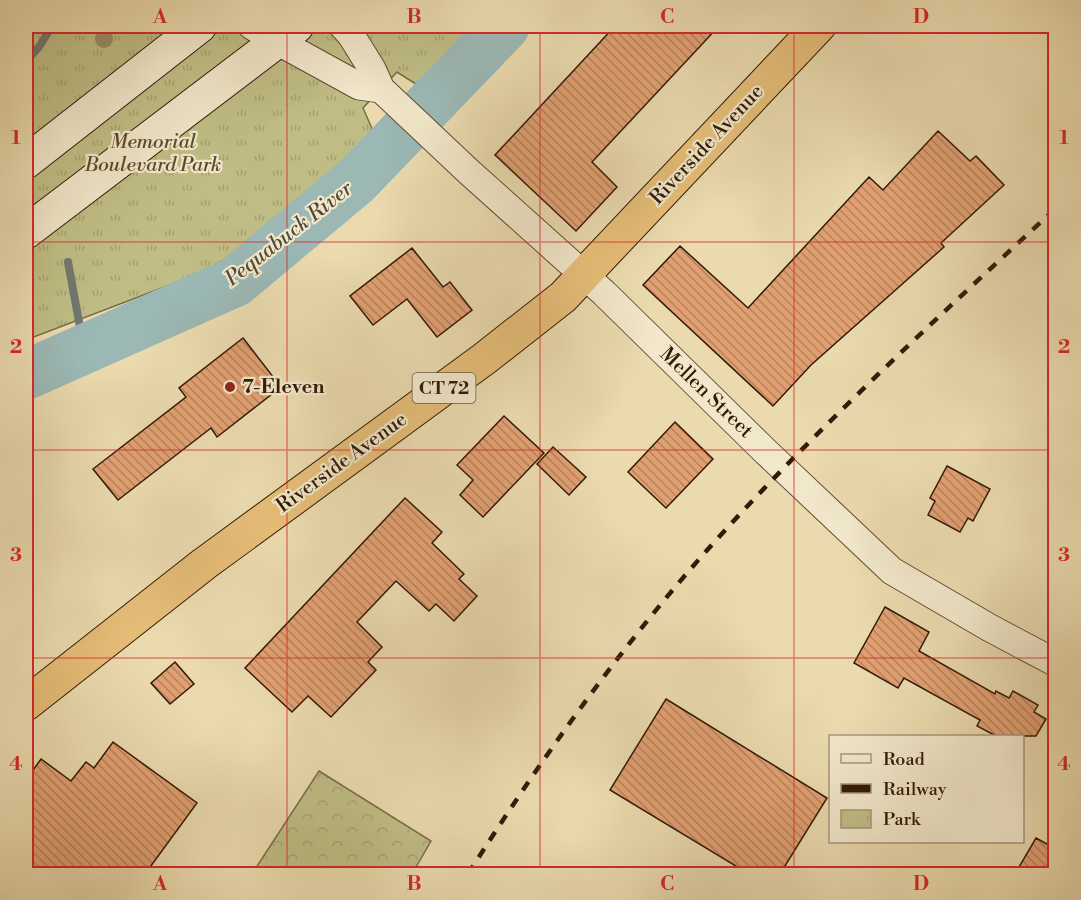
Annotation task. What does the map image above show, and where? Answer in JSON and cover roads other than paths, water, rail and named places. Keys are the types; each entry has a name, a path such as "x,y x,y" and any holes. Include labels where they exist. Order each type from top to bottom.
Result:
{"highway":[{"name":"Riverside Avenue","path":"26,704 204,564 507,341 563,297 819,26"}],"main road":[{"path":"26,162 200,26"},
{"path":"26,232 275,31"}],"street":[{"name":"Mellen Street","path":"343,26 372,69 381,89 604,293 764,450 892,571 1056,663"},
{"path":"275,31 359,86 381,89"}],"waterway":[{"path":"26,61 39,47 52,26"},
{"name":"Pequabuck River","path":"26,375 235,282 356,181 505,26"},
{"path":"68,262 84,349"}],"railway":[{"path":"468,874 578,711 701,557 829,422 1056,208"}],"place":[{"name":"7-Eleven","path":"230,387"}],"park label":[{"name":"Memorial Boulevard Park","path":"153,154"}]}
